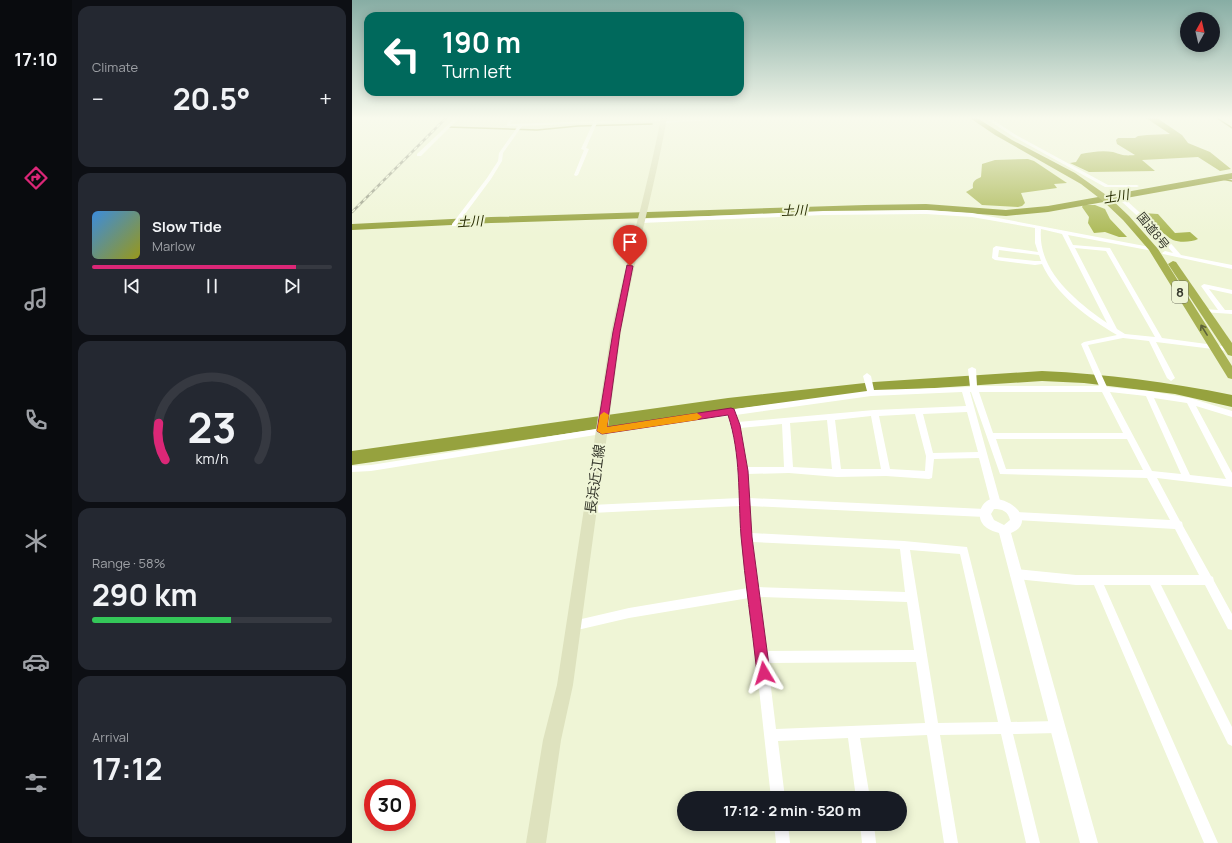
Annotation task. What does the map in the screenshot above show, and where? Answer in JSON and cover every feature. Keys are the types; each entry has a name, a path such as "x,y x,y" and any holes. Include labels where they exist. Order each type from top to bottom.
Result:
{"highway":[{"name":"国道8号","path":"1038,157 1073,176 1102,194"},
{"name":"国道8号","path":"1047,157 1078,174 1154,237 1231,351"},
{"name":"国道8号","path":"1126,213 1153,249 1232,375"}],"main road":[{"name":"長浜近江線","path":"536,843 552,740 565,685 590,509 626,282 643,217 655,157"}],"street":[{"path":"454,225 489,179 500,161 500,157"},
{"path":"576,176 584,157"},
{"path":"1054,157 1107,186 1137,186"},
{"path":"1124,201 1158,232 1179,256"},
{"path":"643,217 926,212 972,215 1153,249"},
{"path":"1038,228 1036,235 1041,254 1044,262 1059,286 1102,324 1123,336"},
{"path":"1064,232 1114,331"},
{"path":"1072,246 1108,249 1160,340"},
{"path":"1041,254 996,248 995,258 1034,263 1044,262"},
{"path":"1165,253 1232,267"},
{"path":"1223,312 1204,286 1232,292"},
{"path":"1204,311 1232,312"},
{"path":"1231,351 1123,336 1084,344 1097,369 1104,388 1129,436 1209,580 1232,625"},
{"path":"1151,339 1171,378"},
{"path":"972,370 974,387 1003,472 1150,474 1232,482"},
{"path":"867,376 871,393"},
{"path":"352,469 371,468 602,431 871,393 965,389 974,387 1104,388 1190,401 1232,414"},
{"path":"965,389 996,504"},
{"path":"1149,394 1187,478"},
{"path":"1190,401 1232,482"},
{"path":"736,425 874,413 970,409"},
{"path":"743,471 789,470 837,473 886,472 929,475 930,456 918,411"},
{"path":"731,412 736,425 743,471 747,537 777,791"},
{"path":"874,413 886,472"},
{"path":"831,417 837,473"},
{"path":"786,421 789,470"},
{"path":"991,436 1129,436"},
{"path":"930,456 982,455"},
{"path":"590,509 745,502 985,513"},
{"path":"996,504 1005,506 1010,508 1016,516 1015,524 1004,530 990,524 985,517 985,513 988,506 996,504"},
{"path":"1016,516 1179,525"},
{"path":"1004,530 1089,843"},
{"path":"747,537 904,545 964,550 1033,843"},
{"path":"904,545 931,729 951,843"},
{"path":"1015,574 1097,580 1209,580"},
{"path":"1097,580 1211,843"},
{"path":"1152,580 1232,740"},
{"path":"573,626 629,613 753,592 911,597"},
{"path":"762,657 920,656"},
{"path":"771,735 931,729 1057,727"},
{"path":"853,732 862,791"},
{"path":"782,831 783,843"},
{"path":"867,831 869,843"}],"green space":[{"path":"1079,157 1192,157 1142,160 1155,171 1089,172 1070,163 1076,162"},
{"path":"1199,157 1217,157 1231,169 1220,171"},
{"path":"1028,159 1034,161 1067,183 1054,184 1057,188 1021,193 1025,203 1018,207 982,205 966,192 973,188 974,181 981,177 982,164 995,160"},
{"path":"1083,205 1095,205 1105,209 1110,219 1127,237 1119,237 1105,232 1094,233 1088,223 1089,217 1082,207"},
{"path":"1143,213 1158,214 1175,233 1190,232 1198,239 1186,242 1173,240 1162,232"}],"waterway":[{"name":"土川","path":"352,227 491,220 865,208 926,207 1006,213 1048,209 1232,176"},
{"name":"土川","path":"1217,178 1232,181"},
{"path":"352,458 728,404 874,387 1042,376 1084,378 1175,389 1232,401"}],"railway":[{"path":"352,212 407,157"}],"slow traffic":[{"path":"604,415 602,431 697,417"}],"route":[{"path":"630,266 616,332 602,431 731,412 736,425 743,471 747,537 764,673"}]}
